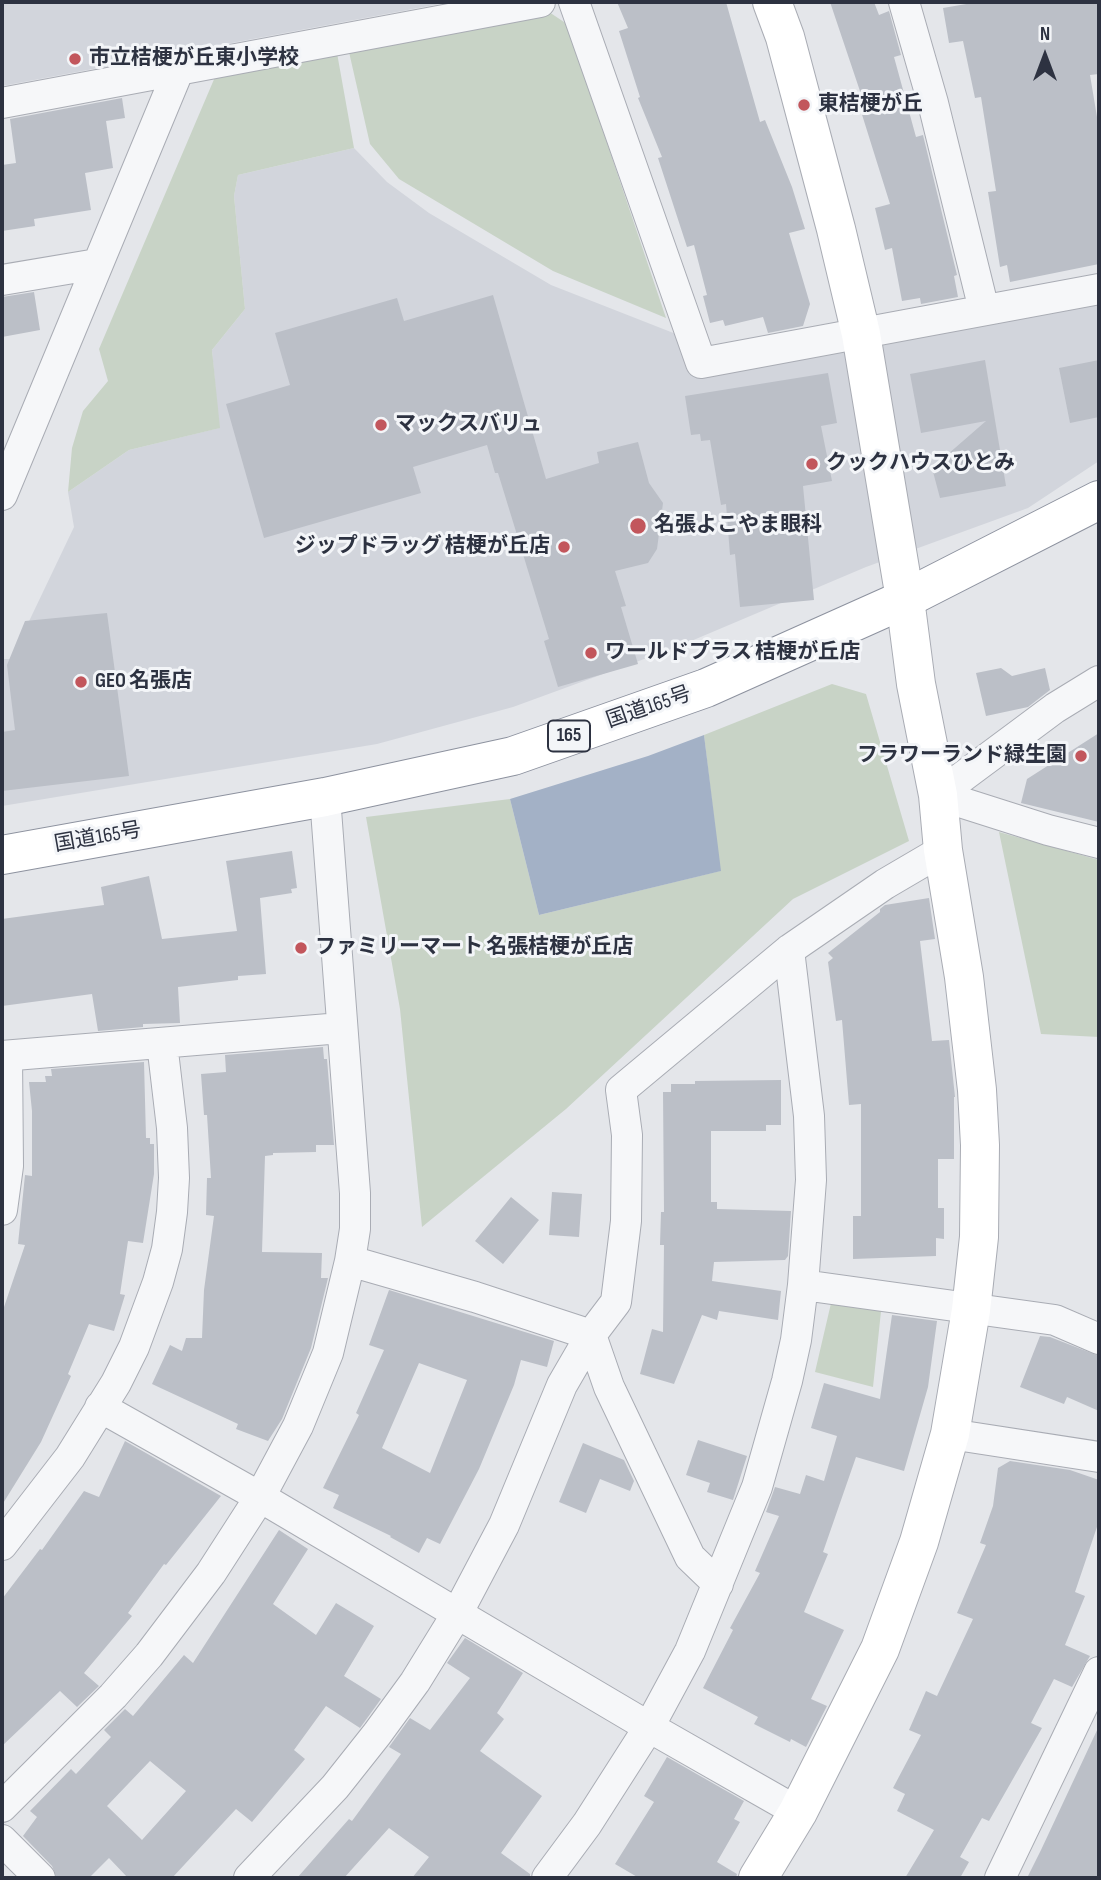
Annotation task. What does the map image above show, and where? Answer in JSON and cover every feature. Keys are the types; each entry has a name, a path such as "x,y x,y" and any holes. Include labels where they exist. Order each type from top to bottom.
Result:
{"main road":[{"path":"758,1878 798,1812 852,1707 885,1637 919,1542 950,1434 971,1310 979,1237 980,1145 977,1090 964,977 937,796 916,684 905,599 860,334 823,180 785,37 772,2"},
{"name":"国道165号","path":"2,855 324,796 513,755 706,688 905,599 1099,500"}],"street":[{"path":"2,103 540,2"},
{"path":"574,2 701,363 1099,289"},
{"path":"904,2 948,161 984,310"},
{"path":"2,495 10,458 97,264 178,69"},
{"path":"2,280 97,264"},
{"path":"937,796 1055,708 1099,681"},
{"path":"2,1807 113,1696 149,1655 211,1573 260,1497 314,1391 328,1353 350,1261 355,1228 355,1193 324,796"},
{"path":"937,796 1099,843"},
{"path":"249,1878 335,1787 377,1734 457,1614 504,1525 562,1385 591,1335 616,1302 626,1221 627,1135 621,1090 789,950 885,884 943,850"},
{"path":"547,1878 587,1824 649,1727 690,1651 757,1487 773,1435 796,1340 811,1180 803,1056 789,950"},
{"path":"2,1210 9,1153 4,1056 341,1028"},
{"path":"2,1545 70,1457 100,1407 134,1347 158,1282 167,1249 174,1178 172,1128 162,1043"},
{"path":"350,1261 475,1297 591,1335"},
{"path":"803,1285 1055,1320 1099,1339"},
{"path":"591,1335 609,1387 690,1557 718,1584"},
{"path":"100,1407 260,1497 798,1812"},
{"path":"950,1434 1099,1457"},
{"path":"1000,1878 1099,1672"},
{"path":"2,1840 40,1878"}],"shaded area":[{"name":"市立桔梗が丘東小学校","path":"2,2 450,2 2,86"},
{"path":"549,12 567,24 666,318 553,271 399,179 370,144 349,52"},
{"path":"337,53 354,148 238,175 234,196 245,309 212,350 220,428 129,450 68,492 72,448 83,411 108,381 99,349 218,70"},
{"path":"354,148 387,182 429,213 551,285 676,334 695,375 1099,304 1099,461 1028,508 866,567 677,647 513,707 377,744 2,806 2,659 11,659 74,527 68,492 129,450 219,428 212,350 245,309 234,196 238,175"},
{"path":"832,684 866,694 909,841 793,899 566,1109 422,1227 400,1009 366,817 510,799 539,915 720,871 704,735"},
{"path":"999,832 1099,860 1099,1037 1041,1034"},
{"path":"832,1299 882,1302 873,1387 815,1372"}],"water":[{"path":"704,735 721,871 539,915 510,799 648,756"}],"building":[{"path":"617,2 726,2 760,122 765,120 792,187 805,229 789,233 810,304 803,326 768,333 763,317 725,326 723,320 710,323 703,296 707,295 694,245 687,247 658,158 662,157 638,98 640,97 619,31 628,28"},
{"path":"830,2 874,2 879,15 889,11 901,55 894,57 916,137 923,135 957,275 954,276 958,297 921,304 920,298 902,301 892,248 885,250 875,208 890,204 859,105 864,103"},
{"path":"978,2 1099,2 1099,74 1090,75 1099,129 1099,264 1010,282 1007,265 1000,267 988,192 996,191 981,97 975,98 963,41 949,43 943,8"},
{"path":"122,98 125,118 106,121 113,168 85,173 91,210 34,219 35,226 2,231 2,165 16,163 10,119"},
{"path":"34,292 40,330 2,337 2,297"},
{"name":"マックスバリュ","path":"493,295 546,479 599,463 597,452 638,442 649,483 663,503 657,549 648,563 615,571 626,606 621,607 638,664 558,687 544,641 549,639 487,445 413,467 421,493 264,538 226,404 290,385 275,333 397,298 404,321"},
{"path":"985,360 1006,486 940,498 932,468 986,421 921,433 910,374"},
{"path":"1099,360 1099,417 1070,423 1059,368"},
{"path":"828,373 837,423 821,426 832,481 803,486 814,600 740,607 735,554 730,555 726,504 721,505 710,440 701,441 700,434 691,435 685,396"},
{"path":"107,613 129,776 2,791 2,732 15,730 7,665 25,621"},
{"path":"1001,668 1012,676 1045,668 1050,690 1028,707 986,716 976,673"},
{"name":"フラワーランド緑生園","path":"1099,733 1099,822 1021,803 1027,779"},
{"path":"292,851 297,888 291,889 292,893 260,898 266,974 238,976 238,980 178,987 180,1023 143,1024 143,1027 98,1031 92,994 2,1006 2,919 104,905 101,887 149,876 162,939 237,931 226,861"},
{"path":"929,898 935,939 920,941 932,1041 949,1040 955,1097 954,1159 938,1159 938,1208 944,1208 944,1239 936,1238 936,1256 853,1259 853,1216 861,1216 861,1104 849,1105 842,1020 836,1021 828,962 833,958 828,953 880,912 885,905"},
{"path":"323,1047 324,1059 327,1059 334,1145 316,1145 316,1152 273,1153 265,1156 262,1252 322,1253 321,1278 328,1278 311,1348 282,1419 268,1441 236,1429 238,1424 152,1384 170,1345 182,1351 186,1338 202,1338 204,1290 214,1216 206,1215 207,1178 211,1178 201,1074 226,1072 225,1055"},
{"path":"144,1062 146,1138 150,1138 150,1144 154,1144 154,1174 143,1243 128,1241 120,1294 125,1295 114,1331 89,1324 68,1374 71,1376 41,1442 2,1505 2,1313 25,1245 18,1244 25,1175 32,1176 29,1082 46,1082 45,1076 52,1076 51,1069"},
{"path":"781,1080 781,1125 766,1125 766,1131 711,1131 711,1202 717,1202 717,1209 791,1211 788,1256 785,1260 714,1262 712,1281 781,1291 778,1320 719,1311 717,1320 702,1315 674,1384 640,1374 652,1329 663,1332 664,1245 660,1245 661,1212 664,1212 663,1092 671,1092 671,1084 695,1084 695,1081"},
{"path":"552,1192 582,1194 579,1237 549,1235"},
{"path":"511,1197 539,1220 503,1264 475,1241"},
{"path":"389,1290 554,1341 547,1367 521,1360 514,1385 479,1469 440,1544 427,1538 419,1553 333,1508 339,1495 323,1488 359,1415 356,1413 384,1350 369,1345","holes":["419,1363 467,1380 430,1473 382,1448"]},
{"path":"892,1315 937,1321 928,1387 904,1471 856,1457 823,1552 828,1554 804,1612 844,1630 811,1699 827,1706 806,1747 754,1724 758,1717 703,1688 733,1630 730,1628 760,1573 755,1571 779,1516 766,1512 775,1487 800,1494 806,1475 824,1481 837,1436 811,1428 824,1383 880,1399"},
{"path":"1040,1336 1050,1337 1099,1356 1099,1411 1067,1397 1064,1404 1020,1387"},
{"path":"698,1440 747,1456 733,1500 707,1492 710,1483 686,1475"},
{"path":"125,1441 221,1496 166,1565 164,1564 128,1613 132,1616 84,1673 99,1686 77,1707 60,1691 2,1746 2,1599 40,1549 42,1550 84,1491 99,1497"},
{"path":"583,1443 624,1460 634,1481 630,1491 600,1479 586,1513 559,1502"},
{"path":"1010,1461 1070,1470 1099,1480 1099,1521 1075,1592 1085,1596 1065,1645 1090,1656 1072,1687 1054,1679 1031,1723 1042,1728 989,1821 982,1818 960,1857 969,1862 960,1878 905,1878 934,1830 897,1811 905,1794 893,1788 921,1735 909,1730 926,1691 937,1696 973,1619 957,1613 986,1545 980,1543 993,1506 998,1468"},
{"path":"279,1530 308,1549 273,1604 316,1635 336,1603 374,1626 344,1676 381,1699 360,1728 326,1706 294,1750 305,1759 252,1822 236,1809 172,1878 128,1878 109,1858 89,1878 57,1878 52,1866 23,1836 37,1817 30,1811 71,1769 76,1774 111,1737 104,1730 125,1709 133,1716 184,1655 193,1663","holes":["150,1761 186,1791 142,1840 107,1806"]},
{"path":"465,1638 523,1673 497,1713 504,1719 480,1751 542,1796 501,1853 530,1874 530,1878 412,1878 429,1857 389,1828 344,1878 297,1878 349,1819 352,1821 401,1754 389,1747 410,1718 430,1730 470,1678 447,1663"},
{"path":"1099,1726 1099,1878 1027,1878 1041,1850"},
{"path":"667,1757 744,1801 734,1819 740,1822 717,1862 737,1874 736,1878 639,1878 615,1864 654,1802 644,1796"}],"place":[{"name":"市立桔梗が丘東小学校","path":"75,59"},
{"name":"東桔梗が丘","path":"804,105"},
{"name":"マックスバリュ","path":"381,425"},
{"name":"クックハウスひとみ","path":"812,464"},
{"name":"名張よこやま眼科","path":"638,526"},
{"name":"ジップドラッグ 桔梗が丘店","path":"564,547"},
{"name":"ワールドプラス 桔梗が丘店","path":"591,653"},
{"name":"GEO 名張店","path":"81,682"},
{"name":"フラワーランド緑生園","path":"1081,756"},
{"name":"ファミリーマート 名張桔梗が丘店","path":"301,948"}]}
